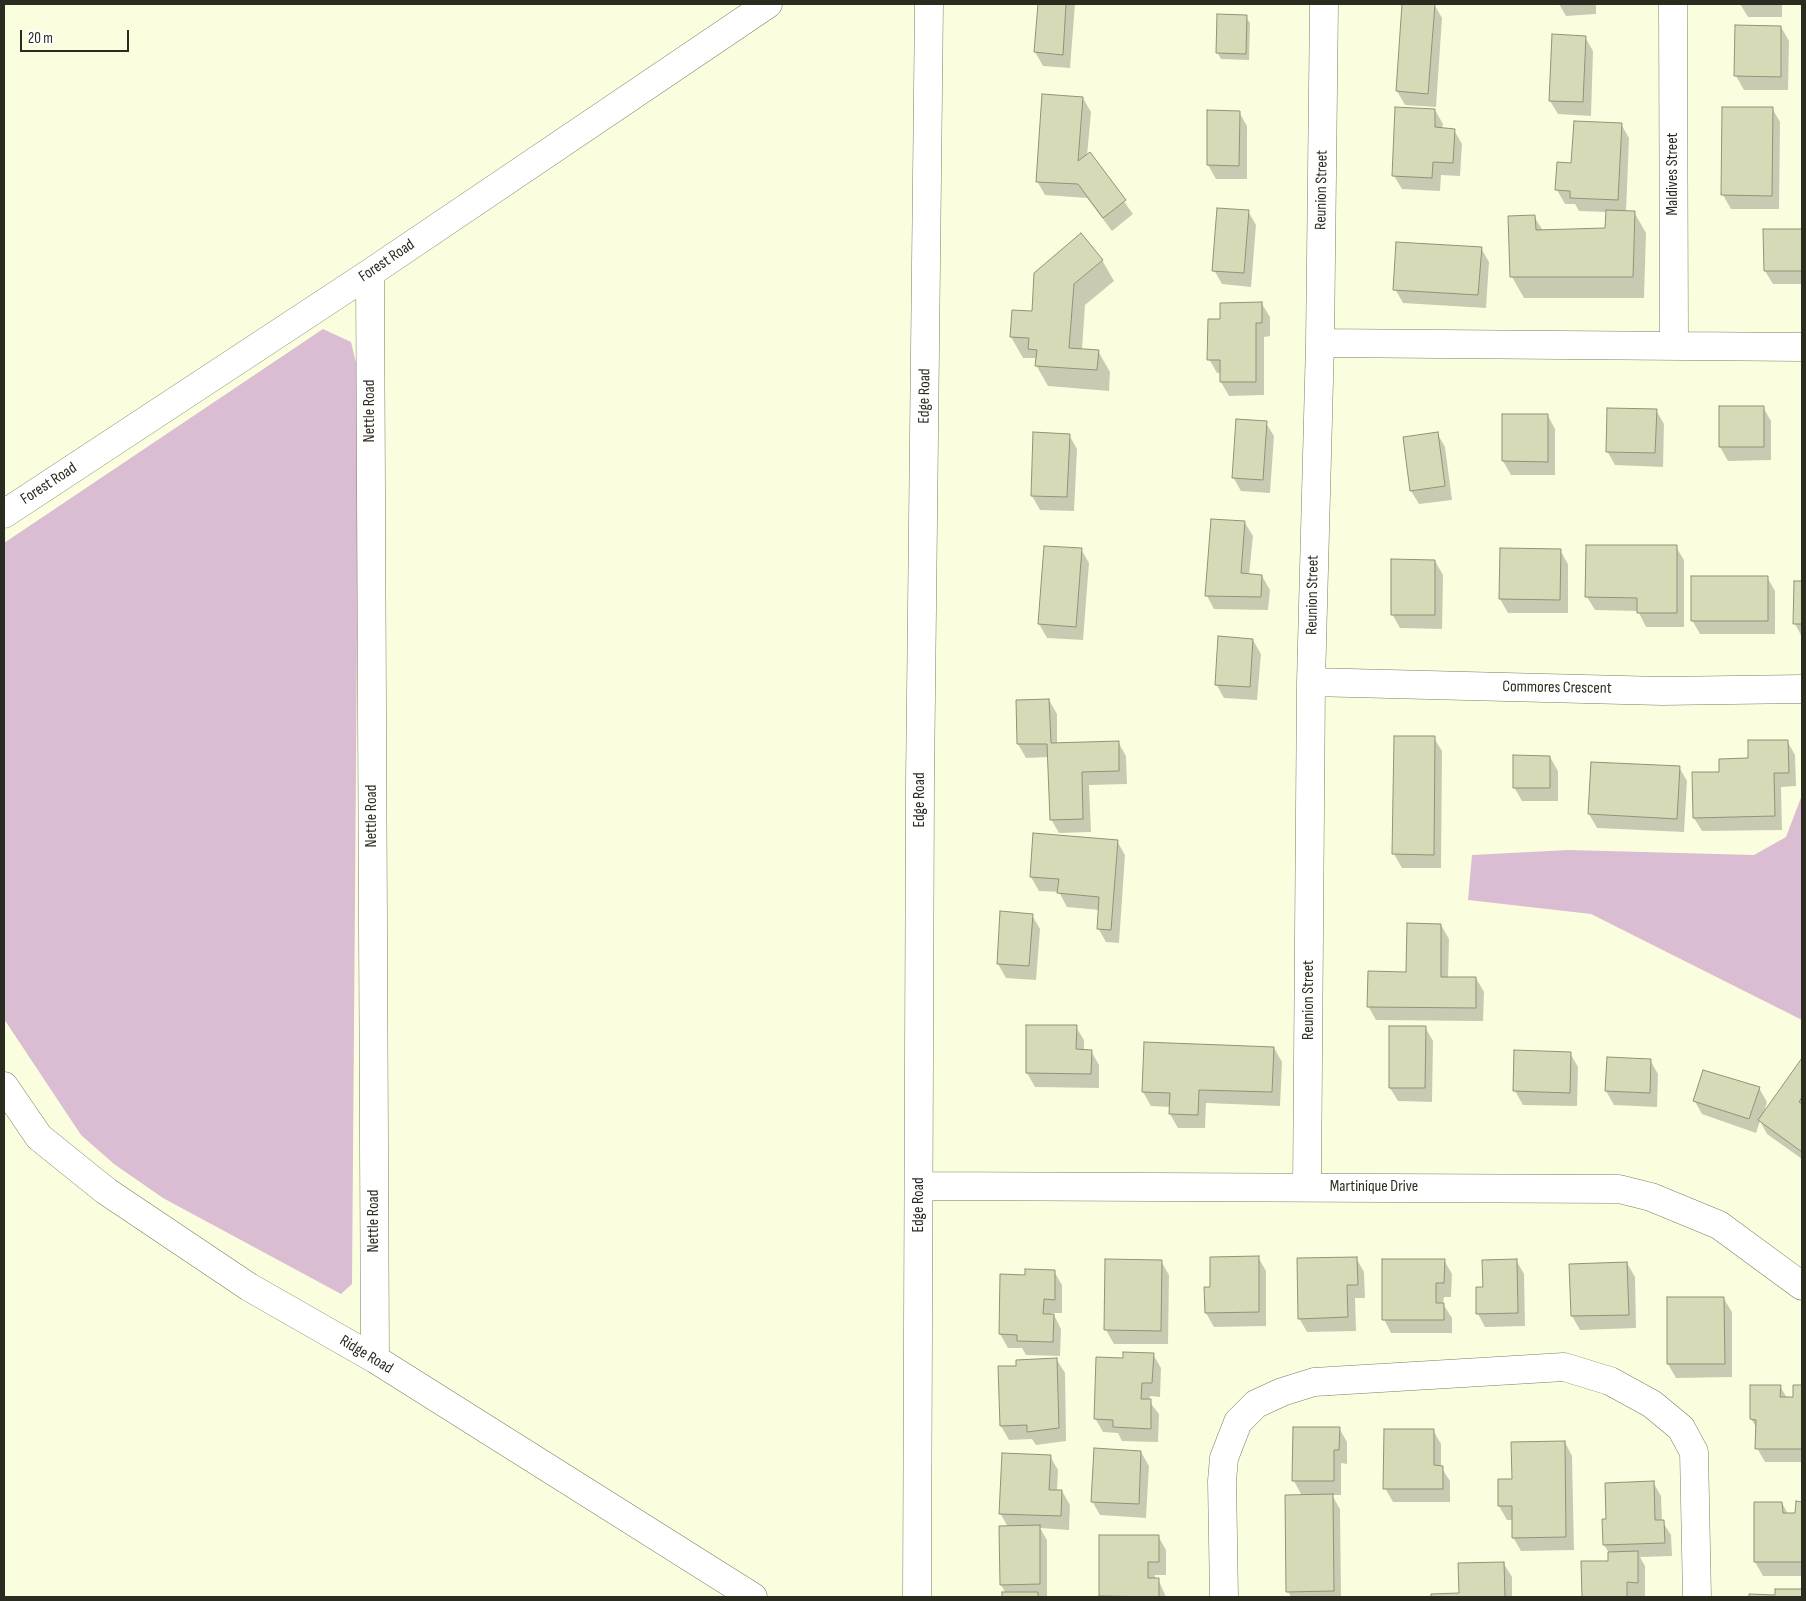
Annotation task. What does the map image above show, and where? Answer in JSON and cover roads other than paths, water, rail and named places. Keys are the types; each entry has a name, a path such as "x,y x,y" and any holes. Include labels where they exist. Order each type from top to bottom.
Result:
{"street":[{"name":"Forest Road","path":"4,514 370,273 768,4"},
{"name":"Edge Road","path":"917,1597 920,791 929,4"},
{"name":"Reunion Street","path":"1307,1187 1311,682 1320,342 1324,4"},
{"name":"Maldives Street","path":"1673,4 1674,345"},
{"name":"Nettle Road","path":"370,273 374,1360"},
{"path":"1320,342 1802,347"},
{"name":"Commores Crescent","path":"1311,682 1662,691 1802,690"},
{"name":"Ridge Road","path":"4,1086 39,1137 90,1180 249,1287 374,1360 753,1597"},
{"name":"Martinique Drive","path":"919,1186 1619,1190 1634,1192 1698,1214 1719,1225 1802,1286"},
{"path":"1224,1597 1222,1481 1224,1458 1238,1422 1256,1404 1282,1392 1314,1382 1564,1367 1610,1381 1652,1404 1681,1428 1694,1452 1697,1597"}]}
